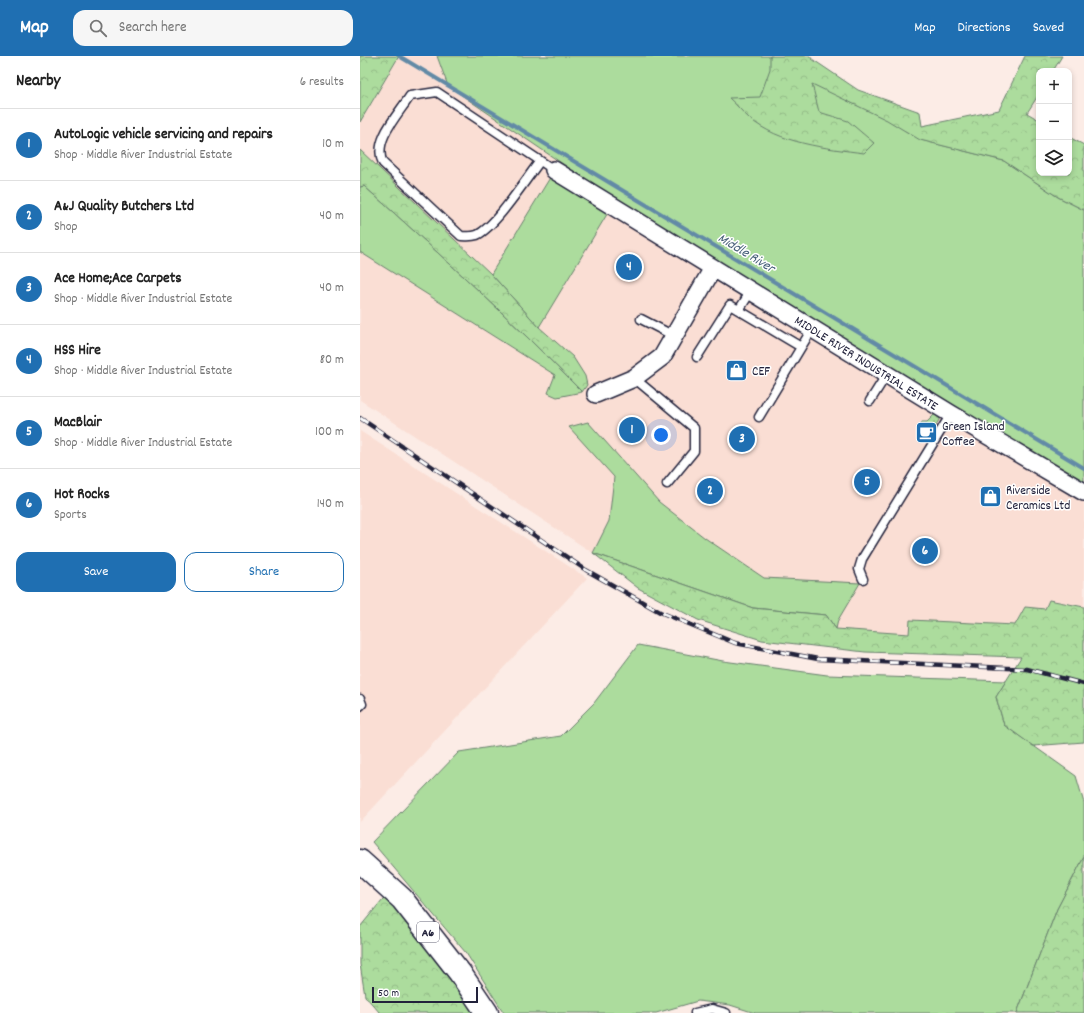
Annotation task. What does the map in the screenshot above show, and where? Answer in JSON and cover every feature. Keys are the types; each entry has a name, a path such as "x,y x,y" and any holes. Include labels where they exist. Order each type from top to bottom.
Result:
{"highway":[{"name":"A6","path":"360,861 402,899 460,973 487,1013"}],"street":[{"name":"MIDDLE RIVER INDUSTRIAL ESTATE","path":"554,170 951,414 1084,492"},
{"path":"596,394 634,378 662,357 713,268"}],"lane":[{"path":"540,161 492,222 477,235 471,237 461,236 388,169 383,163 380,152 383,137 410,96 437,92 554,170"},
{"path":"739,310 751,291"},
{"path":"697,357 730,305 801,347"},
{"path":"642,319 674,336"},
{"path":"759,417 812,329"},
{"path":"870,401 887,374"},
{"path":"634,378 694,428 694,451 666,484"},
{"path":"863,579 859,569 862,559 951,414"},
{"path":"360,699 362,704 360,706"},
{"path":"695,1013 712,1009 726,1013"}],"shaded area":[{"path":"399,56 437,56 448,86 1084,482 1084,607 1049,600 1045,609 1025,607 1016,625 910,621 910,634 836,629 752,608 593,553 360,400 360,122"},
{"path":"360,431 587,578 360,822"}],"green space":[{"path":"360,56 399,56 360,122"},
{"path":"437,56 772,56 922,126 921,140 1004,161 1058,197 1084,210 1084,482 960,409 613,198 448,86"},
{"path":"770,56 810,56 812,59 858,90 920,112 922,126 999,110 1025,56 1062,56 1055,68 1036,68 1036,99 1027,113 1036,118 1036,176 1072,176 1072,139 1084,145 1084,210 1058,197 1004,161 920,140 887,120 812,84 819,112 848,121 874,143 864,153 819,147 775,134 761,127 749,118 729,98 760,97 770,69"},
{"path":"360,150 491,274 539,327 573,357 585,376 587,385 582,392 502,313 447,262 364,186 360,187"},
{"path":"551,176 609,211 539,327 491,274"},
{"path":"364,186 475,287 582,392 557,397 548,393 555,375 360,252 360,187"},
{"path":"936,413 941,416 932,433 920,425 922,422 927,422"},
{"path":"588,422 659,502 705,538 764,578 860,583 838,620 836,629 826,615 753,608 593,553 609,521 614,477 569,427"},
{"path":"593,553 753,608 826,615 836,629 909,634 910,620 1015,625 1025,607 1045,609 1049,600 1084,607 1084,742 1033,746 1004,725 996,697 1021,657 865,652 762,640 698,620 638,588"},
{"path":"638,645 723,661 827,675 1006,681 996,697 1004,725 1076,776 1084,803 1084,857 1057,909 1017,1013 755,1013 730,1005 698,1001 656,1013 504,1013 466,953 372,842 459,752 561,736 594,703"},
{"path":"1084,857 1084,1013 1017,1013 1057,909"},
{"path":"387,894 479,1013 380,1013 365,996 360,964 360,927"}],"waterway":[{"name":"Middle River","path":"399,56 1084,468"}],"railway":[{"path":"360,418 586,570 660,612 735,643 818,659 1027,669 1084,684"}],"place":[{"name":"HSS Hire","path":"629,267"},
{"name":"CEF","path":"736,370"},
{"name":"AutoLogic vehicle servicing and repairs","path":"632,430"},
{"name":"Green Island Coffee","path":"927,432"},
{"name":"Ace Home;Ace Carpets","path":"742,439"},
{"name":"MacBlair","path":"867,482"},
{"name":"A&J Quality Butchers Ltd","path":"710,491"},
{"name":"Riverside Ceramics Ltd","path":"990,496"},
{"name":"Hot Rocks","path":"925,551"}]}
